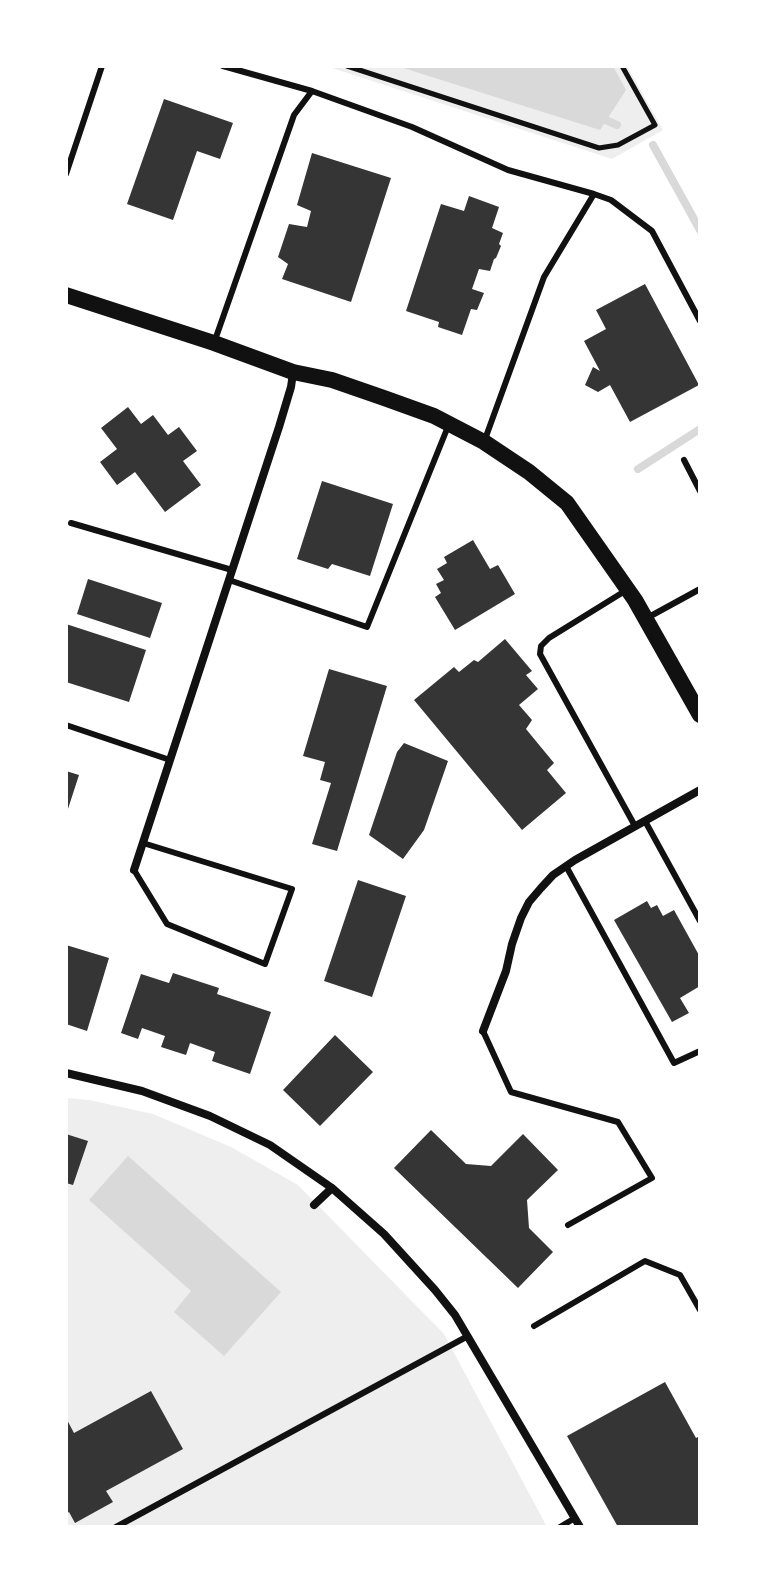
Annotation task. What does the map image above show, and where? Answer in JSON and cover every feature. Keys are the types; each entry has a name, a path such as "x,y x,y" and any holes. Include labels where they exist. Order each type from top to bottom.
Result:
{"main road":[{"path":"66,295 293,372 332,380 425,413 484,442 529,472 567,503 628,589 700,715"}],"street":[{"path":"134,870 291,387 293,372"},
{"path":"483,1031 529,902 553,875 700,790"},
{"path":"66,1073 142,1091 210,1116 270,1145 332,1188 384,1234 435,1290 468,1335 578,1523"},
{"path":"314,1205 332,1188"}],"lane":[{"path":"66,174 102,66"},
{"path":"223,66 312,91 412,127 508,170 611,200 652,231 700,321"},
{"path":"214,343 294,115 312,91"},
{"path":"484,442 544,277 594,194"},
{"path":"229,580 367,627 449,424"},
{"path":"684,460 700,491"},
{"path":"71,523 232,570"},
{"path":"628,589 549,638 541,646 540,654 635,826"},
{"path":"646,619 700,589"},
{"path":"66,725 170,760"},
{"path":"645,821 700,921"},
{"path":"134,870 167,924 265,964 292,889 143,843"},
{"path":"566,866 674,1063 700,1051"},
{"path":"483,1031 511,1092 618,1122 652,1178 568,1225"},
{"path":"534,1326 645,1261 680,1275 700,1310"},
{"path":"116,1527 468,1335"},
{"path":"560,1527 578,1523"}],"path":[{"path":"347,66 599,148 618,145 655,125 622,66"}],"shaded area":[{"path":"326,66 627,66 663,130 612,159"},
{"path":"397,66 613,66 626,90 600,130"},
{"path":"66,1098 153,1114 231,1147 298,1185 444,1334 547,1527 66,1527"},
{"path":"128,1156 281,1292 224,1356 174,1312 191,1291 89,1200"}],"building":[{"path":"164,99 233,123 220,159 197,151 173,220 127,204"},
{"path":"312,153 391,178 351,302 282,279 288,264 278,257 289,224 307,227 311,211 297,205"},
{"path":"469,196 499,207 492,228 503,233 490,271 479,269 472,289 484,293 477,310 471,309 462,335 438,327 439,322 406,311 441,204 464,211"},
{"path":"645,284 699,385 630,422 610,385 598,392 585,385 593,367 600,371 584,341 606,329 596,310"},
{"path":"128,407 141,424 153,415 168,435 179,427 197,451 183,461 201,485 165,512 135,472 117,485 100,462 117,449 101,428"},
{"path":"322,481 393,504 370,576 332,564 328,569 297,559"},
{"path":"473,540 490,569 498,565 515,594 455,630 435,597 441,593 436,584 444,580 437,569 447,563 444,557"},
{"path":"88,579 162,603 150,638 77,614"},
{"path":"66,624 146,650 129,702 66,682"},
{"path":"505,639 532,671 526,675 538,689 519,705 532,720 526,729 554,763 547,770 566,793 522,830 414,700 454,667 459,672 474,660 478,662"},
{"path":"329,669 387,686 337,851 312,844 331,783 320,780 325,762 303,756"},
{"path":"404,743 448,761 424,830 403,859 369,835 397,752"},
{"path":"66,771 79,775 67,812 66,812"},
{"path":"358,880 406,896 372,997 324,981"},
{"path":"647,901 651,908 657,905 663,916 674,910 700,957 700,986 680,998 689,1013 672,1022 614,920"},
{"path":"66,945 109,958 87,1031 66,1024"},
{"path":"173,973 219,988 217,994 271,1012 250,1074 212,1061 215,1052 190,1043 186,1055 161,1047 165,1036 142,1028 138,1039 121,1033 141,974 169,983"},
{"path":"335,1035 373,1072 320,1126 283,1090"},
{"path":"431,1130 466,1164 491,1166 523,1134 558,1170 527,1200 529,1228 553,1252 518,1288 394,1168"},
{"path":"66,1134 88,1141 73,1185 66,1183"},
{"path":"665,1382 696,1438 700,1436 700,1527 618,1527 567,1436"},
{"path":"151,1391 183,1449 106,1491 113,1502 75,1523 69,1512 66,1514 66,1418 74,1433"}],"waterway":[{"path":"601,118 617,125"},
{"path":"653,145 700,230"},
{"path":"638,469 700,429"}]}
